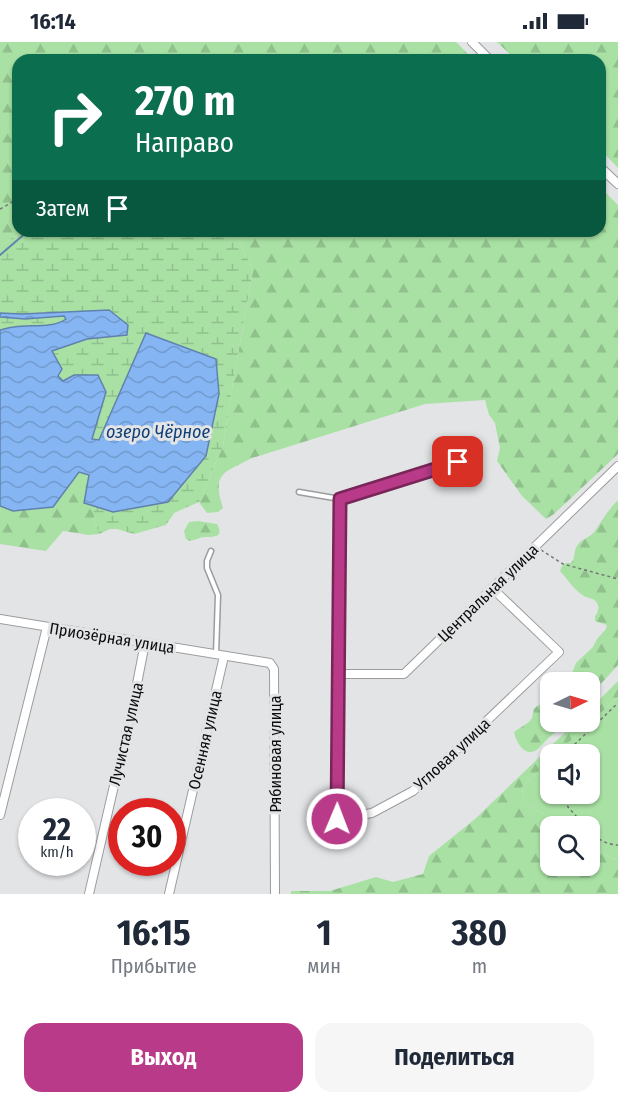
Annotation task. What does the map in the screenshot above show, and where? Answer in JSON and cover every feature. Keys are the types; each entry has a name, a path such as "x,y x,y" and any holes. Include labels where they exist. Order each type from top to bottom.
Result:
{"street":[{"path":"472,42 484,54"},
{"path":"606,173 618,184"},
{"name":"Центральная улица","path":"339,674 404,674 618,466"},
{"name":"Угловая улица","path":"340,499 337,819 372,813 413,791 559,652 492,588"},
{"name":"Приозёрная улица","path":"0,619 220,655"},
{"path":"0,814 47,627"},
{"name":"Лучистая улица","path":"89,894 145,643"},
{"name":"Рябиновая улица","path":"220,655 270,663 274,669 275,893"},
{"name":"Осенняя улица","path":"169,894 220,655"}],"lane":[{"path":"298,492 340,499 458,462"},
{"path":"211,551 207,568 218,595 220,655"}],"path":[{"path":"536,546 563,564 618,579"},
{"path":"575,744 618,703"},
{"path":"567,804 576,816"},
{"path":"600,839 611,845 618,845"}],"green space":[{"path":"0,42 456,42 468,54 12,54 13,237 0,247"},
{"path":"497,42 618,42 618,168 606,155 606,54 510,54"},
{"path":"606,193 618,205 618,454 546,519 522,496 497,461 500,448 495,423 489,415 485,400 425,404 252,458 234,467 222,476 220,481 223,508 218,512 207,513 199,502 223,446 253,270 237,237 606,237"},
{"path":"13,237 237,237 253,270 223,446 199,502 174,513 166,525 134,534 110,529 99,534 94,519 94,506 113,512 146,333 99,441 92,439 106,392 98,375 74,375 63,381 58,376 62,369 52,351 87,339 127,335 109,310 0,313 0,247"},
{"path":"65,316 66,319 54,324 0,330 0,317 25,319"},
{"path":"79,472 89,475 84,503 94,506 94,519 99,534 89,535 63,531 46,551 0,544 0,506 13,511"},
{"path":"618,500 618,665 600,685 600,672 572,672 576,663 593,647 607,625 595,621 598,605 595,601 577,591 560,571 566,563 571,563 576,548 593,533"},
{"path":"189,522 217,524 219,534 190,541 186,539 184,531"},
{"path":"618,681 618,697 600,714 600,699"},
{"path":"618,697 618,859 611,858 600,851 600,816 546,816 524,802 522,787 540,770 540,804 600,804 600,744 567,744 580,732 600,732 600,714"},
{"path":"540,705 540,732 556,732 540,744 538,749 529,752 519,744 514,732 529,722"},
{"path":"566,732 580,732 567,744 553,744"},
{"path":"540,757 540,770 522,787 524,802 546,816 540,816 540,876 600,876 600,851 611,858 618,859 618,894 291,894 291,891 330,891 376,877 393,882 423,874 429,856 475,819"}],"water":[{"name":"озеро Чёрное","path":"109,310 128,325 127,335 87,339 52,351 62,369 58,376 63,381 74,375 98,375 106,392 92,439 99,440 146,333 216,359 219,394 206,456 168,502 113,512 84,503 89,475 79,472 53,507 13,511 0,506 0,330 54,324 66,319 64,316 25,319 0,317 0,313"}],"waterway":[{"path":"0,255 21,237"}],"route":[{"path":"337,819 340,499 458,462"}]}
